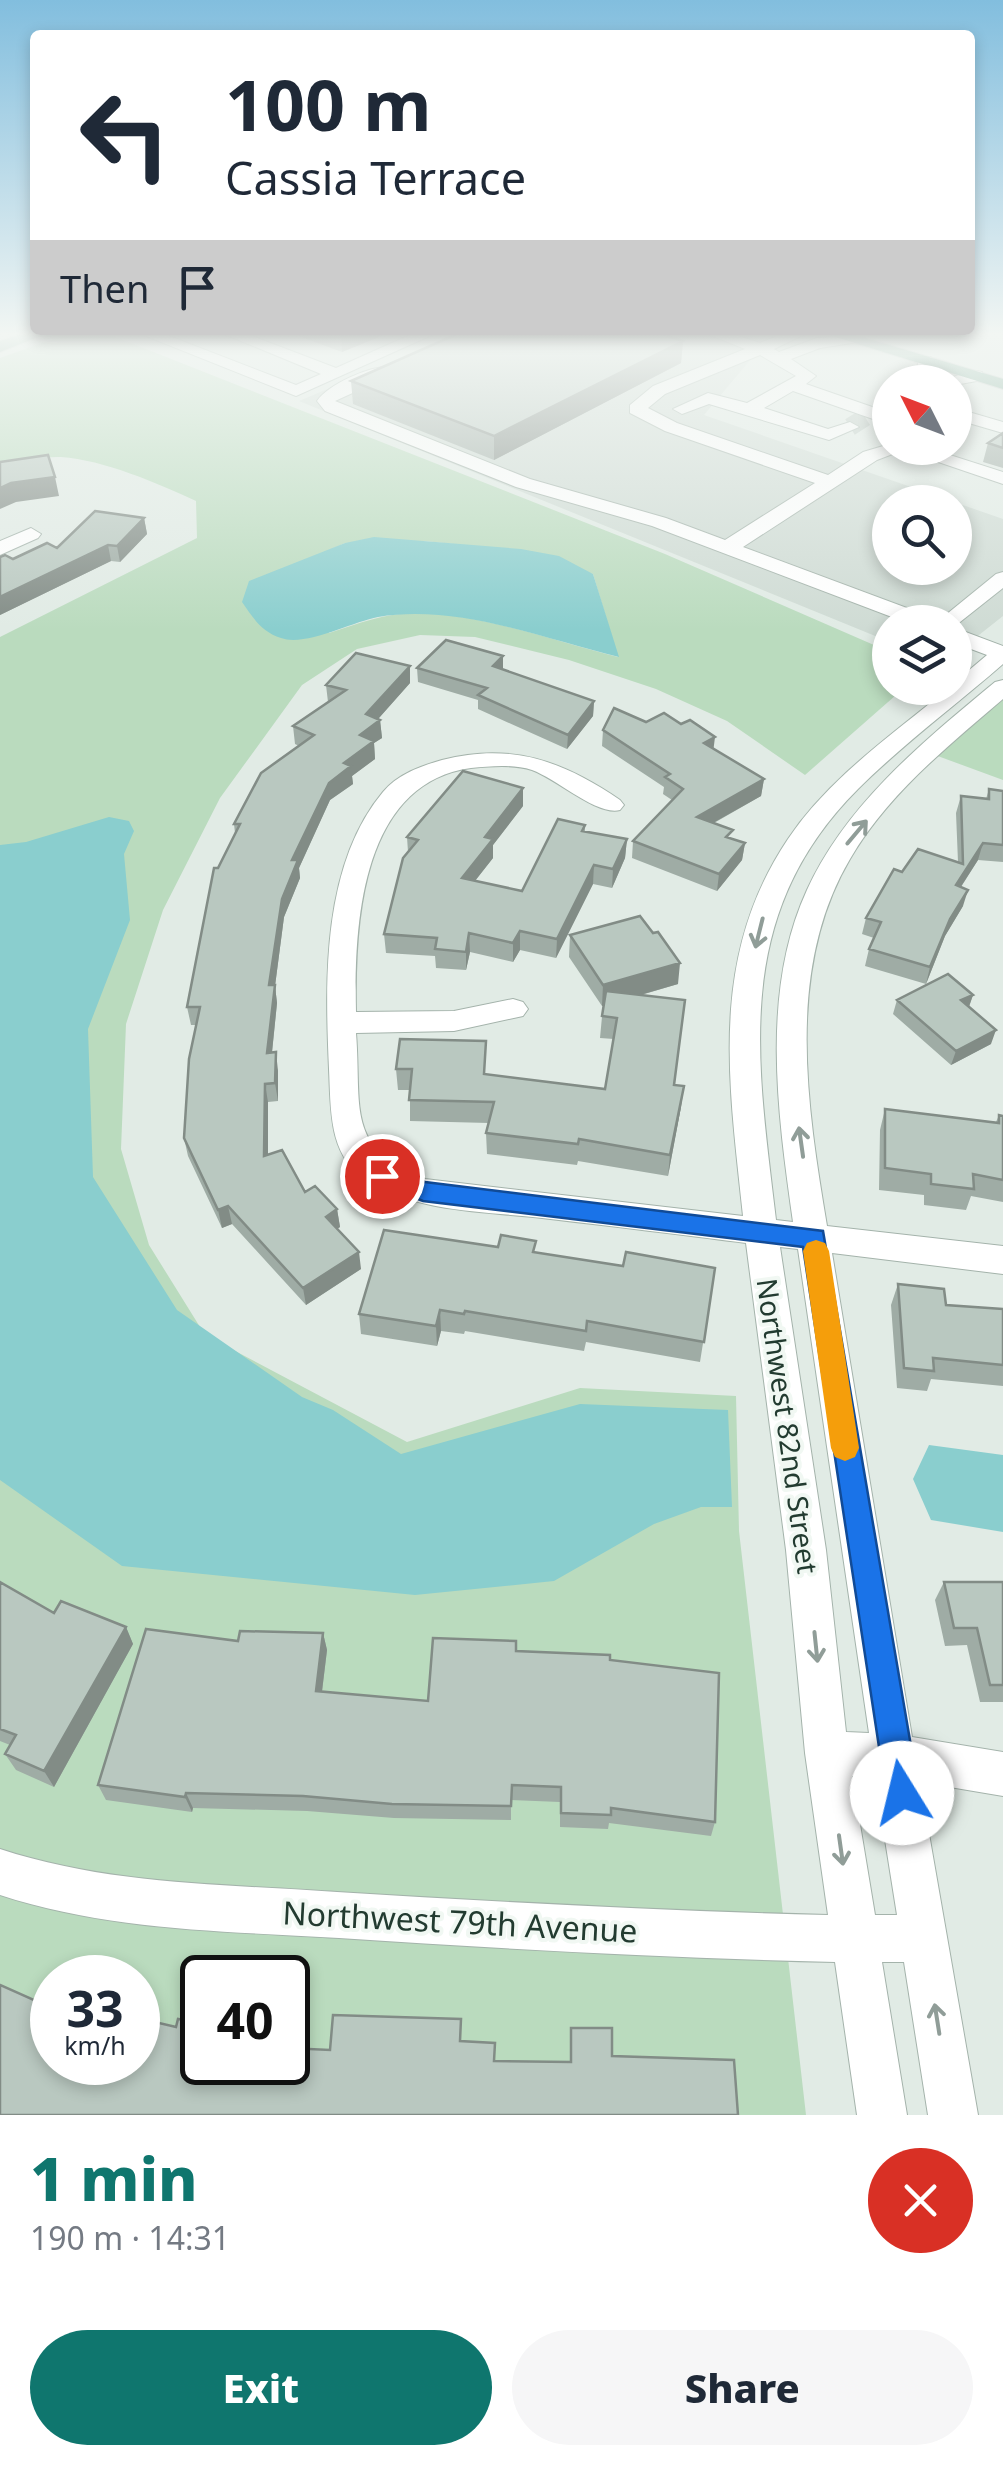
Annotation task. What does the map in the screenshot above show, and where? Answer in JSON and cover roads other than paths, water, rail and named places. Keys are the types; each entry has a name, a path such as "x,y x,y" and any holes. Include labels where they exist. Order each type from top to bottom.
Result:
{"street":[{"path":"395,433 523,484 659,522 879,605"},
{"path":"693,433 831,482"},
{"path":"727,548 872,455"},
{"path":"963,465 1003,478"},
{"path":"0,548 31,534"},
{"path":"969,605 1003,578"},
{"path":"972,642 1003,654"},
{"name":"Northwest 82nd Street","path":"882,2115 853,1939 806,1550 761,1232 744,1064 744,995 762,918 799,842 849,784 1003,654"},
{"name":"Northwest 82nd Street","path":"953,2115 814,1238 791,1070 793,994 808,922 839,854 910,769 1003,687"},
{"path":"611,806 562,771 532,761 494,757 420,776 392,796 376,826 356,883 340,957 340,1023 349,1121 357,1152 382,1176 423,1191 1003,1260"},
{"path":"340,1023 454,1021 512,1009"},
{"path":"828,1753 897,1756 1003,1774"},
{"name":"Northwest 79th Avenue","path":"0,1872 56,1889 142,1902 556,1929 924,1938"}],"water":[{"path":"374,537 521,549 559,556 593,574 619,657 499,625 438,615 378,617 315,637 291,640 263,628 242,602 249,581 345,543"},
{"path":"109,817 129,821 134,831 124,854 130,920 88,1029 93,1177 177,1310 302,1397 333,1410 401,1454 580,1404 728,1410 732,1507 701,1507 654,1524 554,1581 415,1595 122,1566 0,1480 0,845 26,842"},
{"path":"929,1445 1003,1455 1003,1532 931,1520 913,1479"}]}
